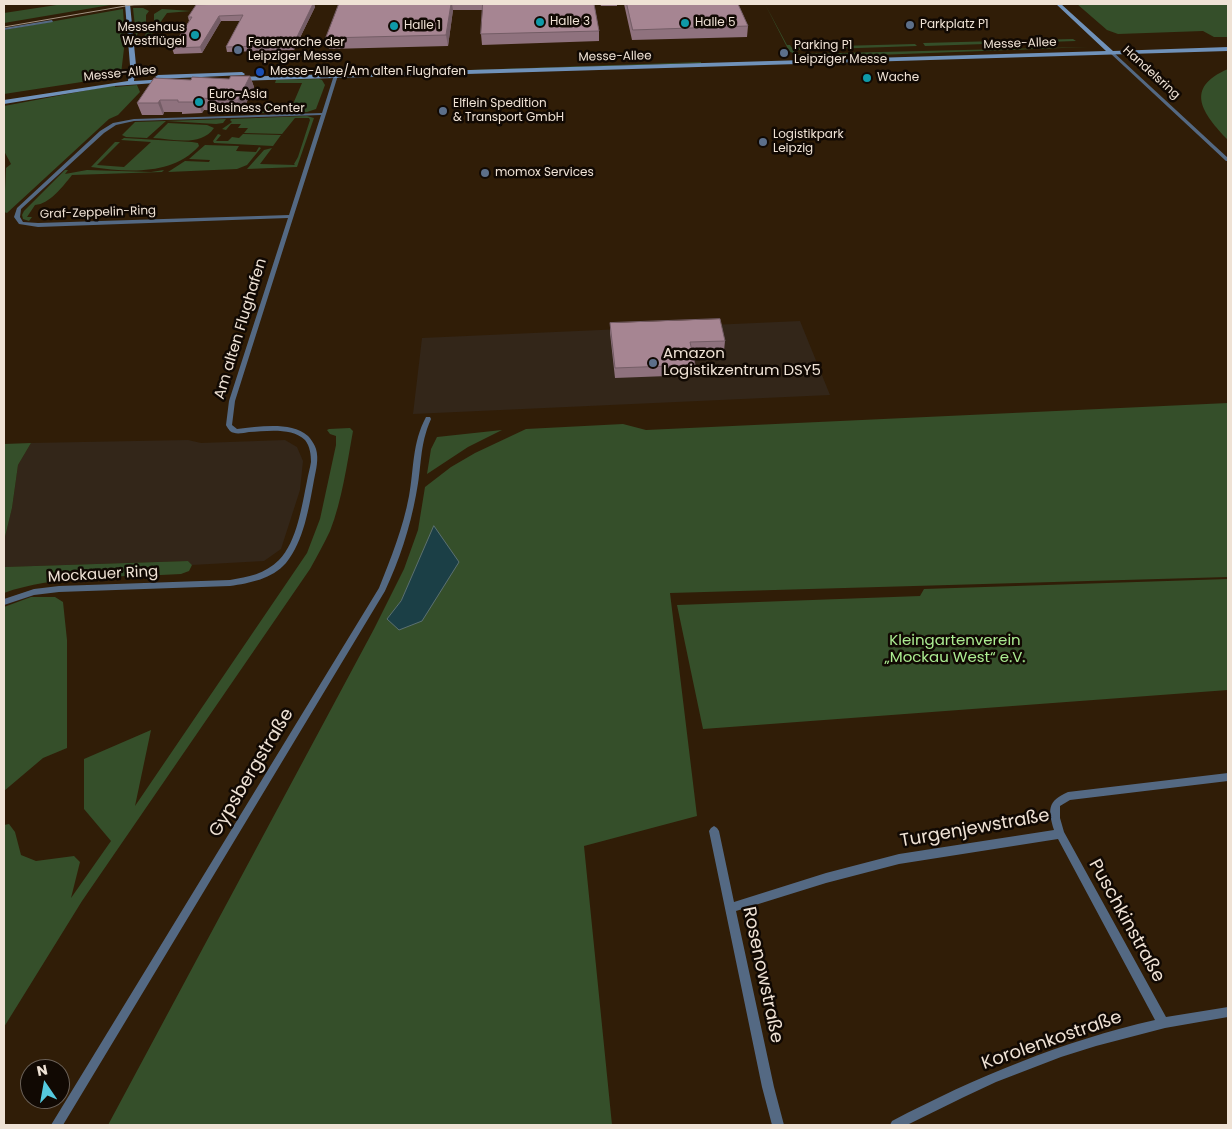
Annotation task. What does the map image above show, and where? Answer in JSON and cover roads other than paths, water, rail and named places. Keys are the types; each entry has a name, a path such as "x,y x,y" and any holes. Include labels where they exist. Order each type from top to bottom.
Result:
{"main road":[{"path":"127,4 133,65 131,80"},
{"name":"Handelsring","path":"1058,4 1108,50"},
{"name":"Messe-Allee","path":"4,100 131,80 1228,47"},
{"name":"Messe-Allee","path":"337,74 788,63 1091,53 1108,50"}],"street":[{"path":"4,29 52,21"},
{"name":"Handelsring","path":"1108,50 1228,160"},
{"name":"Am alten Flughafen","path":"204,584 250,580 275,569 284,560 297,534 314,462 315,452 312,443 297,432 286,430 237,431 229,428 229,425 232,401 337,74"},
{"name":"Graf-Zeppelin-Ring","path":"290,216 38,225 21,223 16,217 20,209 62,169 102,132 115,124 134,120 324,114"},
{"name":"Gypsbergstraße","path":"57,1125 382,589 408,518 414,491 417,444 428,419"},
{"name":"Mockauer Ring","path":"4,602 34,592 59,589 204,584"},
{"name":"Turgenjewstraße","path":"730,908 826,878 899,859 1060,834 1055,818 1056,804 1068,796 1228,777"},
{"name":"Rosenowstraße","path":"714,831 778,1125"},
{"name":"Puschkinstraße","path":"1060,834 1163,1023"},
{"name":"Korolenkostraße","path":"896,1125 929,1107 1025,1065 1100,1040 1163,1023 1228,1012"}],"water":[{"path":"434,526 459,562 422,621 399,630 387,619 401,601"}],"tram line":[{"path":"131,5 137,4"},
{"path":"131,5 175,4"},
{"path":"4,27 131,5"}],"place":[{"name":"Halle 3","path":"540,22"},
{"name":"Halle 5","path":"685,23"},
{"name":"Parkplatz P1","path":"910,25"},
{"name":"Halle 1","path":"394,26"},
{"name":"Messehaus Westflügel","path":"195,35"},
{"name":"Feuerwache der Leipziger Messe","path":"238,50"},
{"name":"Parking P1 Leipziger Messe","path":"784,53"},
{"name":"Messe-Allee/Am alten Flughafen","path":"260,72"},
{"name":"Wache","path":"867,78"},
{"name":"Euro-Asia Business Center","path":"199,102"},
{"name":"Elflein Spedition & Transport GmbH","path":"443,111"},
{"name":"Logistikpark Leipzig","path":"763,142"},
{"name":"momox Services","path":"485,173"},
{"name":"Amazon Logistikzentrum DSY5","path":"653,363"}],"park label":[{"name":"Kleingartenverein „Mockau West“ e.V.","path":"955,650"}]}
